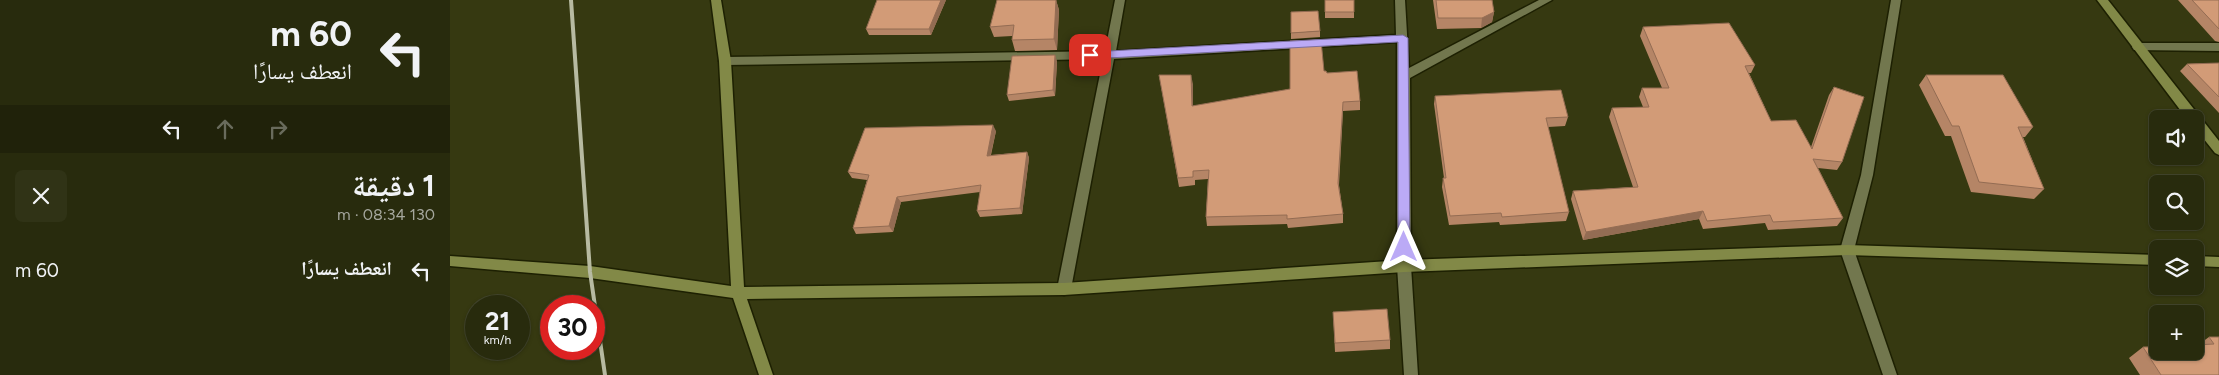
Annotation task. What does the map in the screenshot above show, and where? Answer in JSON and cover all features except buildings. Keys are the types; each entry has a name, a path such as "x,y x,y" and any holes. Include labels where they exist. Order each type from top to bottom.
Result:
{"street":[{"path":"716,0 725,61 738,293 766,375"},
{"path":"1064,290 1120,0"},
{"path":"1400,0 1404,76 1404,266 1411,375"},
{"path":"1404,76 1547,0"},
{"path":"1890,375 1847,250 1867,175 1896,0"},
{"path":"2102,0 2188,110"},
{"path":"725,61 1109,55 1403,38"},
{"path":"2138,47 2219,47"},
{"path":"2204,131 2219,150"},
{"path":"450,261 590,272 738,293 1064,290 1404,266 1847,250 2149,260"},
{"path":"2204,261 2219,262"}],"railway":[{"path":"571,0 590,272 605,375"}],"route":[{"path":"1090,55 1403,38 1404,247"}]}
